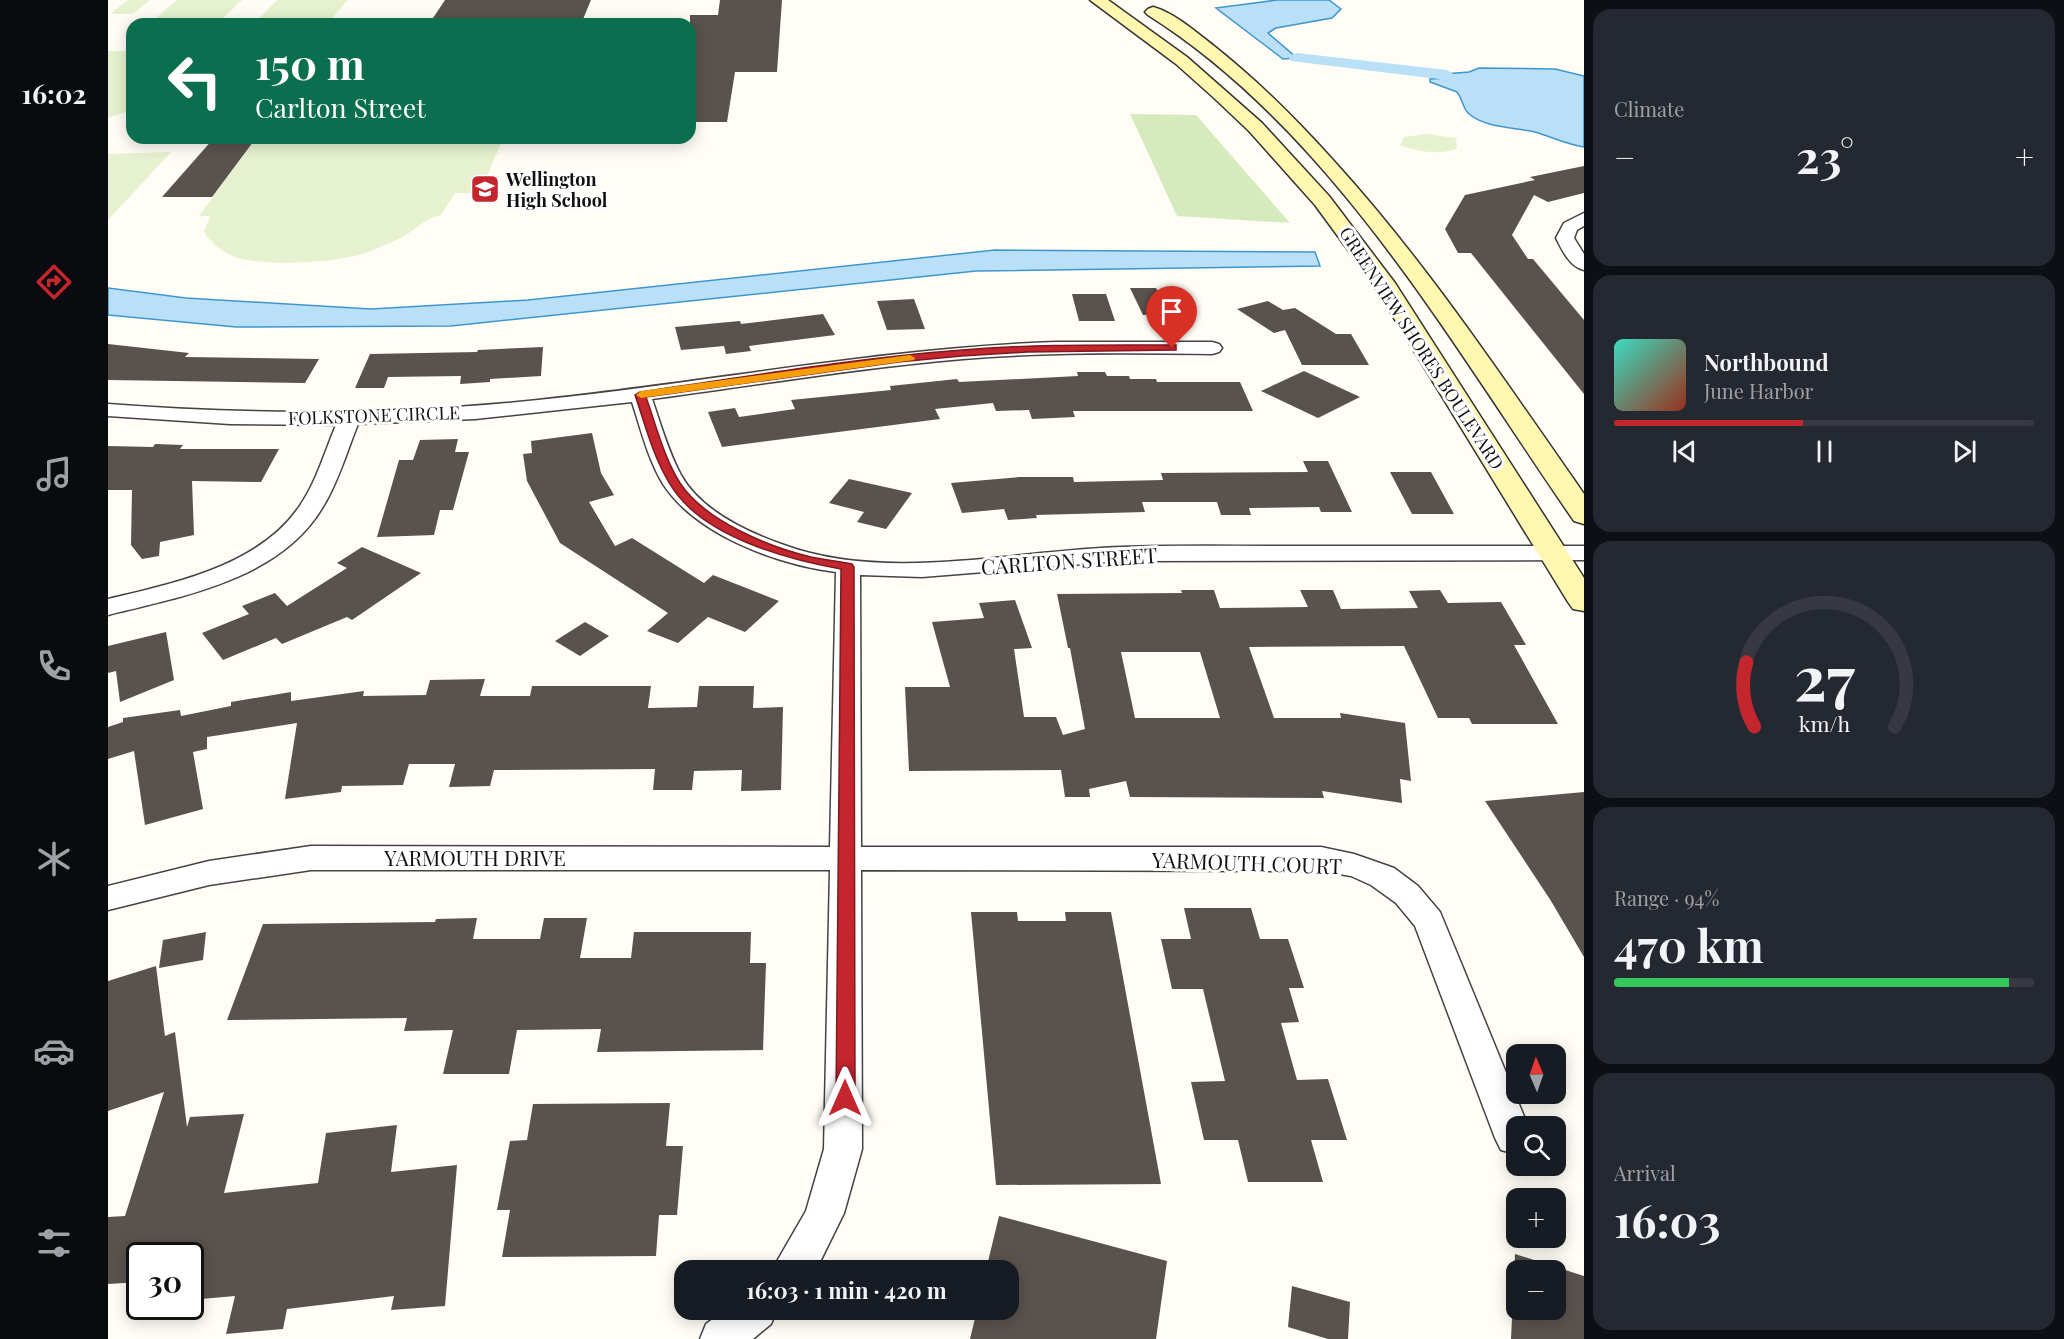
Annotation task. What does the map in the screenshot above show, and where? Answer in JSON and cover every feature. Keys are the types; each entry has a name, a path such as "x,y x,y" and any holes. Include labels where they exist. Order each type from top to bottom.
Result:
{"street":[{"name":"GREENVIEW SHORES BOULEVARD","path":"1098,0 1148,34 1201,75 1270,140 1313,187 1349,232 1384,283 1584,602"},
{"name":"GREENVIEW SHORES BOULEVARD","path":"1132,0 1171,23 1236,71 1274,107 1344,182 1419,277 1584,515"},
{"path":"1584,219 1570,227 1565,238 1572,252 1584,266"},
{"name":"FOLKSTONE CIRCLE","path":"108,410 224,417 350,418 515,409 640,395 898,359 962,353 1081,348 1212,348"},
{"name":"CARLTON STREET","path":"640,395 666,466 676,485 692,503 714,521 752,541 810,560 848,567 930,570 1069,556 1121,554 1584,553"},
{"path":"108,607 163,594 208,579 247,561 280,540 293,529 312,506 350,418"},
{"path":"798,1260 814,1236 828,1207 843,1149 848,567"},
{"name":"YARMOUTH DRIVE","path":"108,897 176,878 253,864 311,858 846,858"},
{"name":"YARMOUTH COURT","path":"846,858 1321,859 1344,862 1371,870 1395,883 1416,901 1429,921 1506,1118"},
{"path":"721,1339 745,1320"}],"green space":[{"path":"128,0 150,0 133,14 110,14"},
{"path":"177,0 242,0 223,18 156,18"},
{"path":"277,0 348,0 332,18 259,18"},
{"path":"108,51 126,51 126,112 108,118"},
{"path":"1130,114 1196,115 1290,223 1177,216"},
{"path":"1426,134 1456,138 1457,149 1428,152 1400,145 1404,137"},
{"path":"210,144 500,144 480,193 455,193 441,215 430,219 408,234 368,252 339,259 283,263 235,257 221,250 204,232 210,216 199,216 213,197 163,197"},
{"path":"171,152 108,220 108,154"}],"water":[{"path":"1277,0 1329,0 1341,9 1332,18 1276,28 1268,33 1297,58 1283,59 1216,8"},
{"path":"1479,68 1555,69 1584,76 1584,147 1535,132 1482,122 1468,113 1457,92 1430,82 1430,79 1447,78 1445,74 1469,72"},
{"path":"995,250 1315,252 1320,266 976,271 451,326 236,327 108,315 108,288 186,298 371,309 528,300"}],"building":[{"path":"445,0 591,0 584,18 433,18"},
{"path":"720,0 782,0 777,72 735,72 727,122 696,122 696,18 690,18 690,15 718,15"},
{"path":"209,144 252,144 212,197 162,197"},
{"path":"1584,166 1584,193 1548,202 1534,195 1512,235 1528,259 1533,259 1584,320 1584,394 1471,253 1458,253 1445,229 1465,195 1535,180 1530,177"},
{"path":"1130,288 1156,288 1171,314 1143,315"},
{"path":"1072,294 1106,294 1115,321 1079,321"},
{"path":"914,299 925,329 887,330 877,301"},
{"path":"1268,301 1283,310 1295,308 1336,334 1351,334 1369,365 1302,365 1285,330 1274,333 1237,309"},
{"path":"823,314 835,335 749,346 751,351 726,354 724,346 681,350 675,327 740,321 741,324"},
{"path":"108,344 189,353 185,357 319,359 305,383 108,380"},
{"path":"543,347 541,376 490,379 490,382 460,384 461,376 388,377 384,388 355,388 370,354 477,352 478,350"},
{"path":"1304,371 1360,397 1318,418 1261,391"},
{"path":"1077,372 1105,372 1107,376 1156,379 1157,382 1240,382 1253,411 1073,411 1075,417 1032,419 1029,410 996,411 993,403 935,409 940,419 722,447 708,412 735,408 739,417 795,409 791,400 891,390 890,386 957,379 959,382 1078,376"},
{"path":"592,433 601,473 614,495 589,502 615,546 632,538 704,583 713,575 779,601 745,632 708,617 678,643 647,631 668,613 560,543 527,481 523,454 532,453 531,441"},
{"path":"458,439 455,452 469,452 453,510 440,510 434,535 377,537 399,460 413,460 420,440"},
{"path":"155,444 183,445 180,449 279,449 261,482 192,481 194,535 160,542 159,556 142,559 131,545 132,490 108,490 108,446 153,447"},
{"path":"1303,461 1328,461 1352,512 1321,512 1319,507 1249,508 1251,515 1221,515 1217,502 1142,502 1145,512 1036,515 1037,518 1008,520 1004,509 962,513 951,483 1020,477 1073,477 1074,482 1163,480 1161,473 1308,472"},
{"path":"1390,472 1431,472 1454,514 1412,514"},
{"path":"849,479 912,493 886,529 857,522 864,512 829,503"},
{"path":"362,547 421,573 352,620 347,617 282,644 276,638 223,660 202,633 249,614 242,606 275,593 287,606 347,568 337,563"},
{"path":"1181,590 1214,590 1220,608 1308,607 1300,590 1333,590 1341,609 1418,608 1409,591 1440,590 1448,603 1501,602 1526,645 1514,645 1558,724 1472,724 1469,718 1438,718 1404,646 1249,647 1274,718 1341,718 1340,713 1405,723 1411,781 1400,779 1402,803 1322,791 1324,798 1130,797 1126,781 1089,789 1090,797 1065,797 1061,770 909,771 905,687 950,687 932,622 984,618 979,603 1015,600 1032,648 1014,649 1024,717 1056,717 1063,735 1085,729 1057,594 1182,593","holes":["1121,652 1200,652 1220,718 1135,718"]},
{"path":"585,622 609,636 580,656 555,641"},
{"path":"166,632 174,680 120,702 116,671 108,673 108,646"},
{"path":"485,679 480,696 530,696 532,686 651,686 648,708 697,707 699,686 754,686 753,708 783,707 781,790 741,791 742,770 694,771 692,790 653,790 655,769 494,770 490,786 449,787 455,764 409,764 403,785 342,786 341,792 285,799 297,723 207,737 207,749 193,752 203,809 145,825 134,751 108,759 108,727 123,722 123,718 180,710 181,716 231,706 231,702 291,692 291,701 364,691 363,696 426,695 430,680"},
{"path":"1584,792 1584,957 1551,901 1485,801"},
{"path":"1184,908 1251,908 1260,939 1288,939 1304,988 1289,988 1299,1022 1281,1023 1297,1080 1328,1079 1347,1140 1311,1140 1323,1182 1248,1182 1238,1140 1204,1140 1191,1082 1225,1081 1203,989 1172,989 1161,939 1191,939"},
{"path":"971,912 1017,912 1018,921 1066,921 1065,912 1111,912 1161,1184 996,1185"},
{"path":"477,918 473,939 540,939 544,918 587,918 580,958 631,958 634,932 751,932 750,963 766,963 763,1050 597,1052 601,1029 517,1030 509,1074 443,1074 453,1030 404,1031 407,1018 227,1020 263,924 435,922 436,919"},
{"path":"206,932 203,960 159,968 163,940"},
{"path":"156,966 165,1036 175,1032 187,1127 190,1117 244,1114 224,1193 318,1183 326,1133 397,1125 391,1172 457,1165 445,1306 391,1310 394,1296 287,1309 283,1329 226,1334 235,1296 204,1299 204,1242 126,1242 126,1283 108,1284 108,1217 125,1216 164,1092 108,1111 108,981"},
{"path":"670,1103 666,1146 683,1146 677,1215 659,1215 656,1256 502,1257 510,1210 497,1210 510,1141 527,1140 533,1104"},
{"path":"999,1216 1167,1261 1156,1339 970,1339 975,1320 1019,1320 1019,1260 988,1260"},
{"path":"1515,1254 1534,1260 1515,1260"},
{"path":"1566,1270 1584,1276 1584,1339 1511,1339 1512,1320 1566,1320"},
{"path":"1292,1286 1350,1302 1348,1339 1328,1339 1288,1327"}],"waterway":[{"path":"1297,58 1447,75"}],"slow traffic":[{"path":"641,395 910,358"}],"place":[{"name":"Wellington High School","path":"485,189"}],"route":[{"path":"845,1098 848,567 773,550 727,529 692,503 676,485 666,466 640,395 898,359 962,353 1092,347 1172,348"}]}
